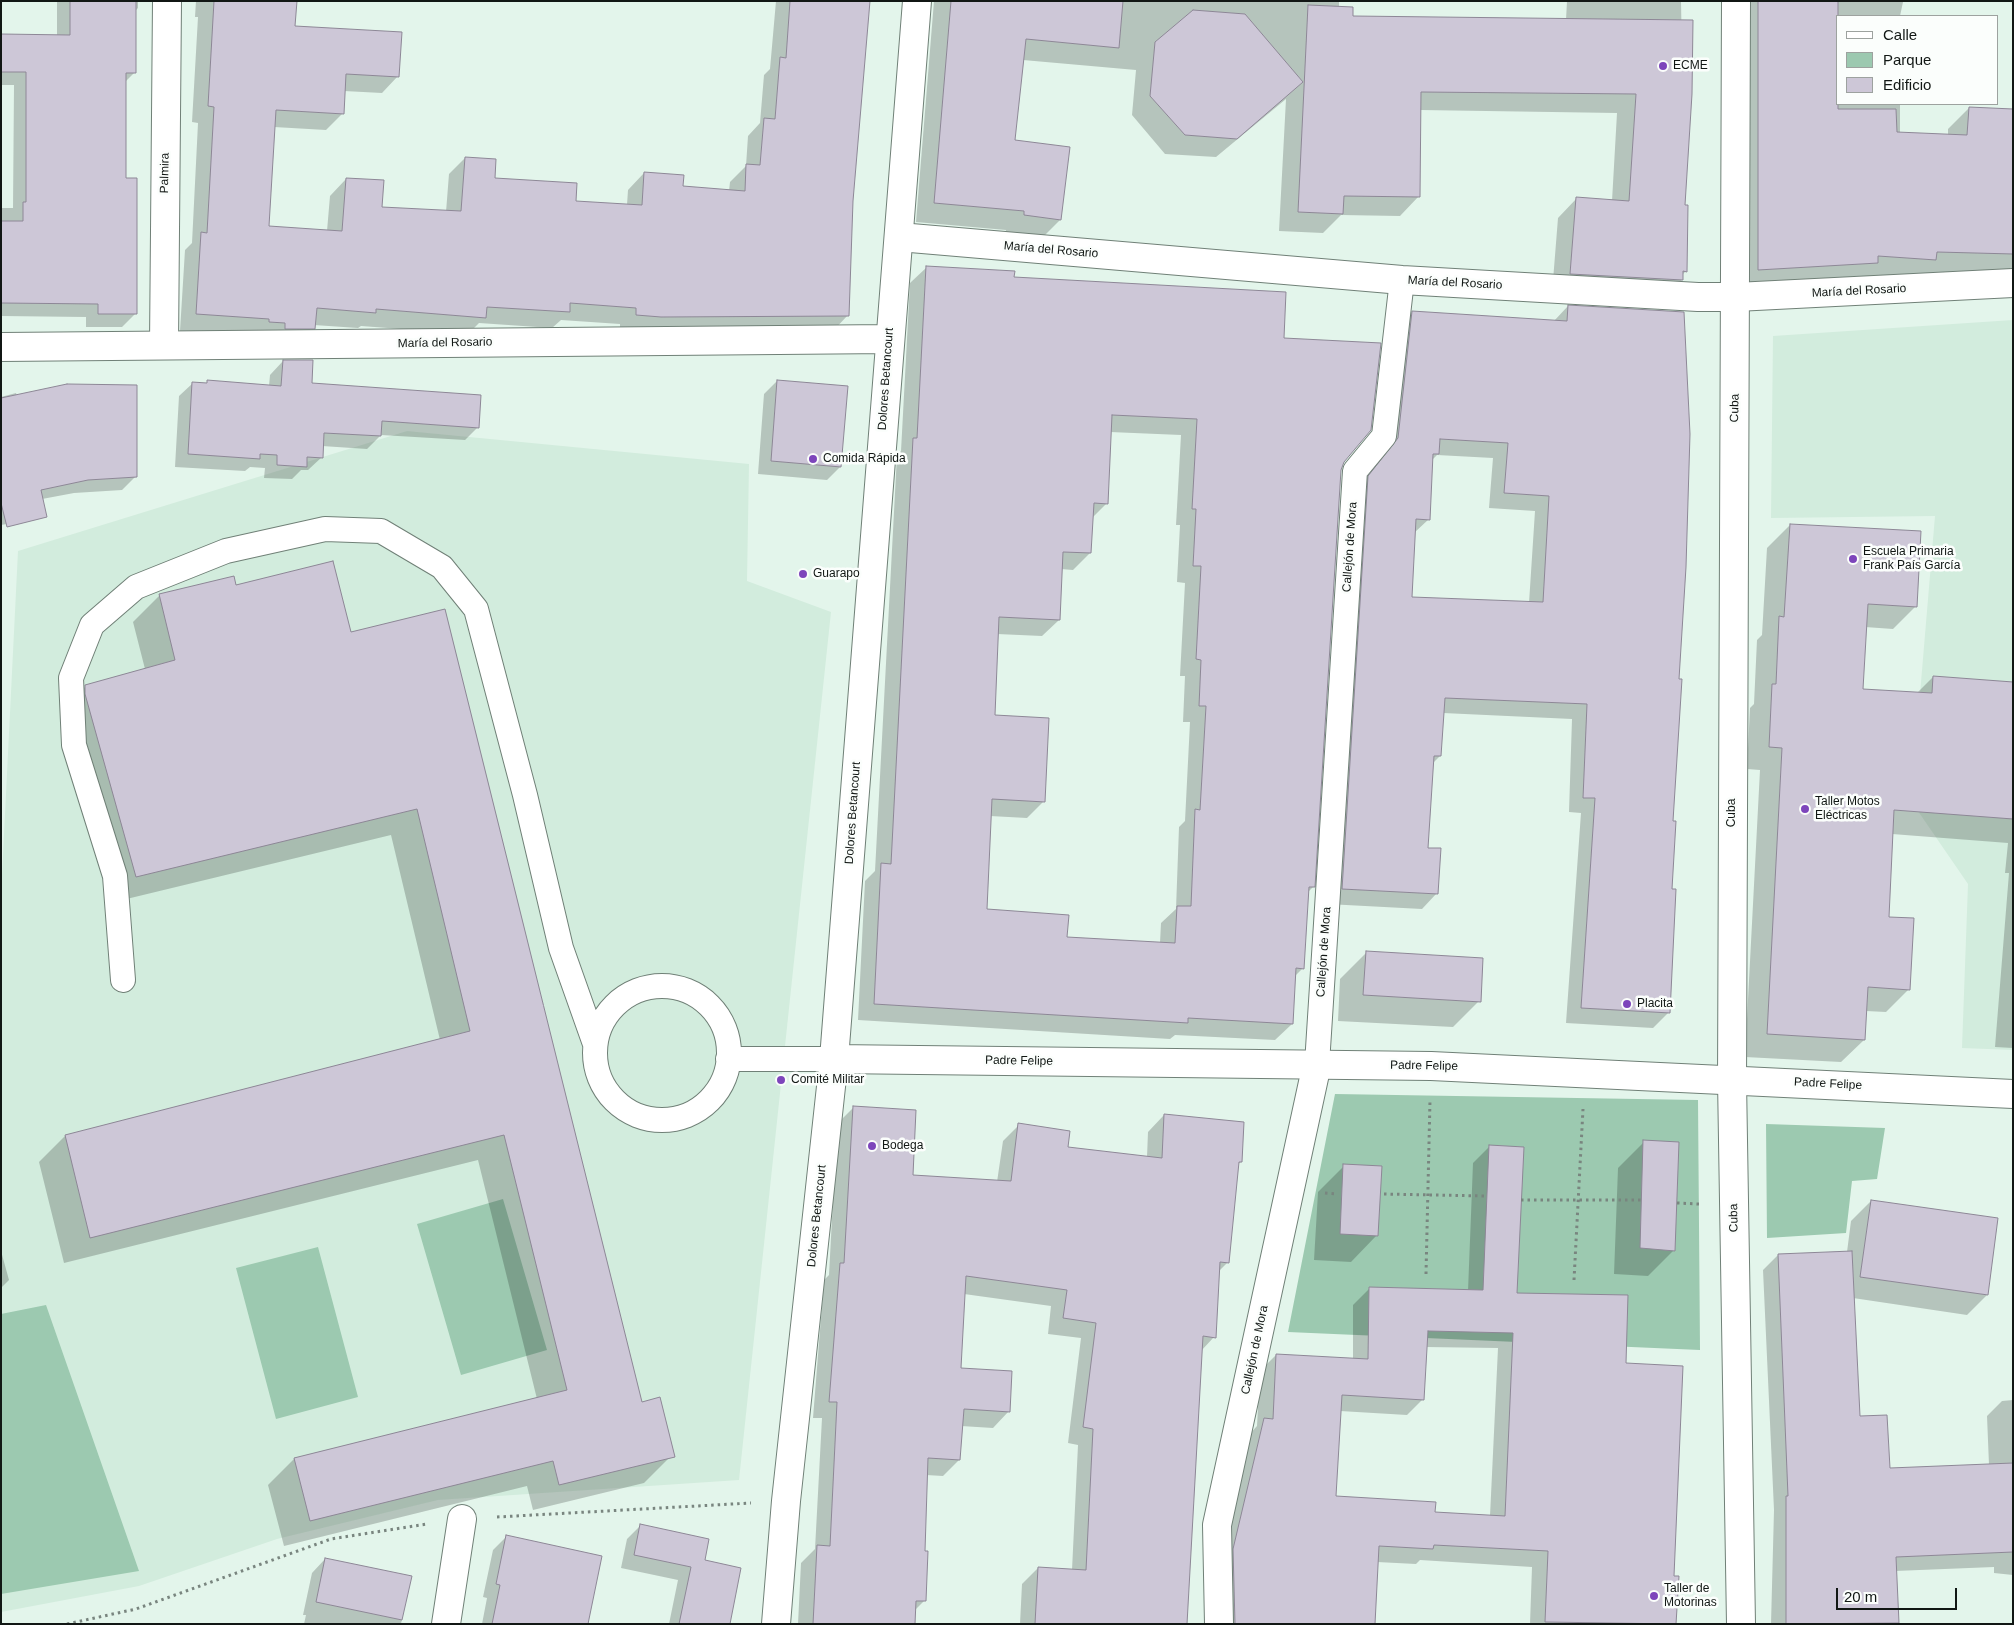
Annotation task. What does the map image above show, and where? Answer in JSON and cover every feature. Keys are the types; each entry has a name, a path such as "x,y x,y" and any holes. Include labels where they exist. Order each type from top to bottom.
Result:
{"street":[{"name":"Palmira","path":"164,345 167,1"},
{"name":"Dolores Betancourt","path":"776,1624 787,1491 834,1059 917,1"},
{"name":"Cuba","path":"1736,1 1732,1080 1740,1624"},
{"name":"María del Rosario","path":"898,237 1402,280 1698,297 1736,297 2013,283"},
{"name":"María del Rosario","path":"1,347 889,339"},
{"name":"Padre Felipe","path":"834,1059 1431,1066 2013,1094"},
{"name":"Callejón de Mora","path":"1219,1624 1217,1525 1317,1064"},
{"path":"446,1624 462,1519"}],"lane":[{"name":"Callejón de Mora","path":"1317,1064 1356,471 1384,436 1402,280"},
{"path":"123,980 115,876 74,745 71,678 92,625 136,587 226,551 325,529 382,531 442,567 476,608 561,948 595,1044 596,1065 604,1087 619,1105 638,1116 660,1121 683,1118 704,1106 719,1090 728,1068 730,1046 723,1025 711,1007 694,994 674,987 653,986 632,993 614,1006 602,1023 595,1044"},
{"path":"728,1059 834,1059"}],"path":[{"path":"1426,1274 1431,1066"},
{"path":"1574,1280 1585,1072"},
{"path":"1384,1194 1487,1196"},
{"path":"1521,1200 1641,1200"},
{"path":"1677,1203 1699,1204"}],"shaded area":[{"path":"2013,320 2013,1050 1962,1048 1968,884 1911,801 1935,516 1771,518 1773,336"},
{"path":"407,431 749,464 747,581 831,612 739,1480 438,1500 277,1539 139,1586 1,1612 1,895 18,551"}],"green space":[{"path":"1335,1094 1698,1100 1700,1350 1288,1332"},
{"path":"1766,1124 1885,1128 1877,1179 1852,1181 1846,1233 1767,1238"},
{"path":"503,1199 547,1350 461,1375 417,1224"},
{"path":"318,1247 358,1397 276,1419 236,1268"},
{"path":"46,1305 139,1571 1,1594 1,1314"}],"building":[{"path":"70,1 136,1 136,73 126,73 126,178 137,178 137,314 98,314 98,304 1,303 1,221 23,221 23,202 26,202 26,72 1,72 1,34 70,35"},
{"path":"214,1 297,1 295,26 402,32 399,77 346,74 344,114 276,110 269,226 342,231 346,178 384,180 382,207 461,211 465,157 496,159 495,178 577,183 576,201 642,205 644,172 684,175 683,186 745,191 746,164 760,165 764,118 775,119 780,57 786,58 790,1 870,1 853,201 849,316 661,317 636,315 636,308 570,303 570,312 487,307 486,318 376,309 376,313 317,308 315,329 285,329 285,323 269,322 269,319 196,314 201,232 207,233 214,107 208,106"},
{"path":"951,1 1123,1 1119,48 1026,39 1015,140 1070,147 1061,220 1024,215 1024,211 934,203"},
{"path":"1758,1 1838,1 1838,15 1836,15 1836,105 1838,105 1838,109 1896,109 1897,132 1967,135 1969,107 2013,109 2013,254 1937,252 1936,260 1878,256 1878,263 1758,270"},
{"path":"1308,5 1353,7 1353,16 1693,20 1692,94 1685,205 1688,205 1687,272 1683,271 1683,280 1570,274 1576,197 1629,201 1636,94 1421,92 1420,197 1344,196 1343,214 1298,212"},
{"path":"1193,10 1245,14 1303,82 1237,139 1185,135 1150,96 1155,42"},
{"path":"926,266 1015,271 1014,277 1286,292 1284,338 1381,343 1371,430 1344,462 1341,470 1315,887 1309,887 1304,969 1296,968 1293,1024 1188,1018 1188,1023 874,1004 881,863 891,864 913,438 917,438","holes":["1112,415 1197,419 1192,509 1196,509 1193,566 1201,566 1196,659 1201,660 1199,706 1206,706 1200,810 1195,809 1191,906 1177,906 1175,943 1067,937 1069,915 987,909 992,799 1045,802 1049,718 995,715 999,617 1060,620 1063,552 1091,553 1094,503 1108,504"]},
{"path":"1568,305 1684,312 1690,434 1686,567 1679,679 1682,679 1673,821 1676,821 1672,889 1676,889 1670,1013 1581,1008 1595,798 1583,798 1587,704 1445,698 1441,756 1434,756 1428,848 1441,848 1438,894 1342,889 1368,476 1398,438 1412,311 1567,321","holes":["1440,439 1508,443 1504,493 1549,496 1543,602 1412,597 1416,519 1430,520 1433,454 1439,454"]},
{"path":"283,360 313,360 312,383 481,395 479,428 382,421 381,436 324,433 323,458 307,457 307,467 277,465 277,455 260,454 260,459 188,454 192,382 207,383 207,380 281,386"},
{"path":"777,380 848,386 841,467 771,461"},
{"path":"67,384 137,385 137,477 88,480 41,490 47,517 7,527 1,503 1,398"},
{"path":"1790,524 1921,531 1917,607 1868,604 1863,689 1932,693 1933,676 2013,682 2013,819 1894,810 1889,917 1914,918 1910,990 1868,987 1865,1040 1767,1034 1782,748 1769,747 1772,684 1776,684 1779,616 1784,617"},
{"path":"333,561 351,632 445,609 642,1402 660,1397 675,1457 559,1485 553,1461 310,1521 294,1458 567,1390 504,1135 90,1238 65,1135 470,1031 417,809 136,877 85,694 85,685 175,660 159,594 234,576 236,585"},
{"path":"1366,951 1483,958 1481,1002 1363,995"},
{"path":"853,1106 916,1110 913,1175 1011,1181 1018,1123 1070,1131 1068,1147 1162,1158 1164,1114 1244,1122 1242,1162 1239,1162 1229,1263 1220,1262 1216,1338 1203,1336 1187,1624 1035,1624 1038,1567 1086,1570 1093,1429 1083,1427 1096,1323 1063,1318 1067,1290 966,1276 961,1368 1012,1371 1010,1412 964,1409 960,1460 928,1458 925,1551 928,1551 926,1601 916,1601 915,1624 813,1624 817,1545 830,1546 837,1402 829,1402 840,1263 844,1263"},
{"path":"1643,1140 1679,1142 1675,1251 1640,1248"},
{"path":"1489,1145 1524,1147 1517,1293 1628,1295 1626,1363 1683,1366 1674,1576 1679,1576 1676,1624 1545,1622 1548,1551 1434,1545 1433,1549 1379,1546 1375,1624 1235,1624 1233,1549 1264,1418 1273,1419 1276,1354 1368,1359 1369,1287 1483,1290","holes":["1428,1331 1513,1333 1505,1516 1435,1512 1436,1502 1336,1496 1342,1395 1424,1400"]},
{"path":"1343,1164 1382,1166 1378,1236 1340,1234"},
{"path":"1871,1200 1998,1218 1988,1295 1860,1277"},
{"path":"1852,1251 1860,1416 1887,1415 1890,1468 2013,1463 2013,1552 1896,1557 1899,1623 1786,1624 1786,1496 1788,1496 1778,1254"},
{"path":"640,1524 709,1539 705,1560 741,1568 730,1624 679,1624 691,1567 634,1555"},
{"path":"506,1535 602,1556 588,1624 492,1624 500,1585 496,1584"},
{"path":"325,1558 412,1576 402,1620 316,1602"}],"place":[{"name":"ECME","path":"1663,66"},
{"name":"Comida Rápida","path":"813,459"},
{"name":"Escuela Primaria Frank País García","path":"1853,559"},
{"name":"Guarapo","path":"803,574"},
{"name":"Taller Motos Eléctricas","path":"1805,809"},
{"name":"Placita","path":"1627,1004"},
{"name":"Comité Militar","path":"781,1080"},
{"name":"Bodega","path":"872,1146"},
{"name":"Taller de Motorinas","path":"1654,1596"}]}
